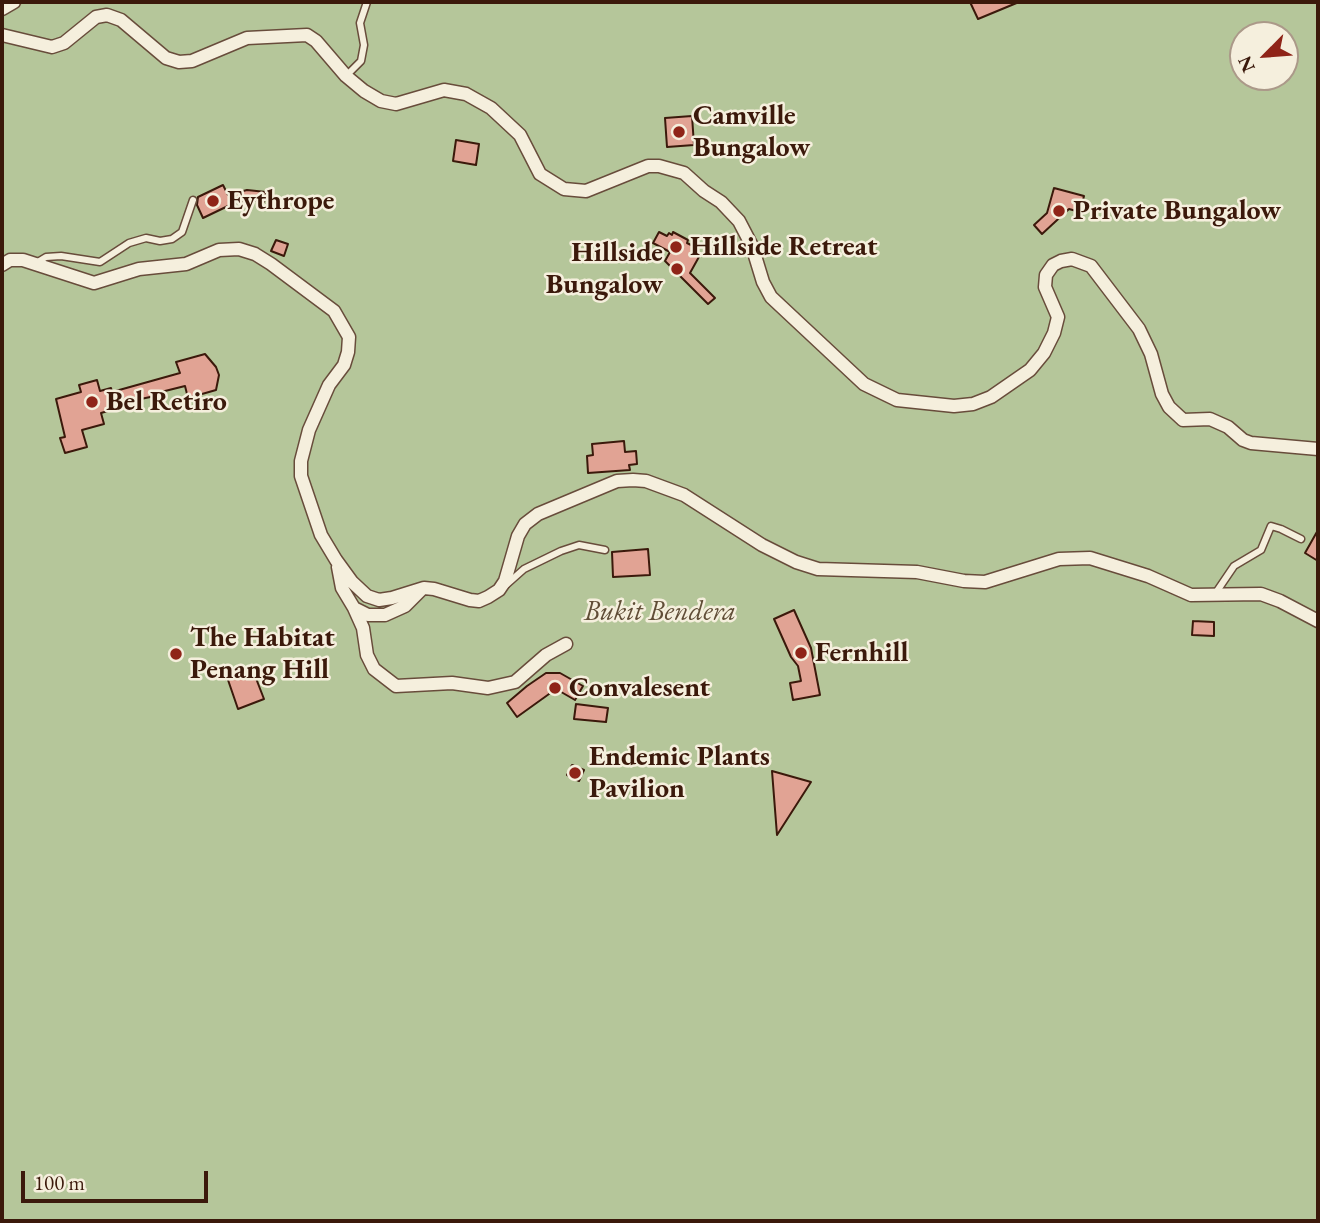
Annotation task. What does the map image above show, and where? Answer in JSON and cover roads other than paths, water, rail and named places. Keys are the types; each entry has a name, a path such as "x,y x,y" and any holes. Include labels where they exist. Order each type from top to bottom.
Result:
{"street":[{"path":"2,9 14,2"},
{"path":"2,35 52,47 64,43 96,17 107,15 121,20 166,58 179,62 192,61 247,38 307,35 316,41 346,76 373,96 396,104 443,90 466,94 491,108 520,135 540,174 564,189 586,191 648,166 684,173 704,191 722,202 738,221 752,246 763,282 771,297 864,384 897,400 954,407 973,404 991,397 1030,370 1044,354 1058,317 1045,287 1046,275 1053,265 1072,259 1091,266 1139,329 1151,354 1162,394 1169,407 1183,420 1210,419 1228,427 1243,440 1251,443 1318,449"},
{"path":"2,265 10,260 36,263 94,283 139,269 186,264 219,250 239,249 255,254 271,264 334,311 349,337 348,352 344,365 329,385 309,430 301,461 301,475 321,535 336,560 352,582 367,596 379,600 424,588 470,600 488,597 499,590 505,581 518,536 525,524 538,514 617,481 632,480 646,481 684,495 762,545 796,562 818,569 917,572 985,582 1059,559 1090,558 1148,576 1191,595 1261,594 1318,621"},
{"path":"336,560 342,588 363,628 368,655 374,669 396,686 452,684 488,688 515,682 546,655 566,644"},
{"path":"354,608 368,615 385,615 405,606 424,588"}],"lane":[{"path":"346,76 361,61 364,45 360,23 367,2"},
{"path":"36,263 46,257 61,256 100,262 129,243 146,238 160,241 172,239 182,232 193,200"},
{"path":"1214,596 1234,566 1261,550 1271,526 1281,528 1301,539"},
{"path":"499,590 524,569 561,551 579,545 604,550"}],"place":[{"name":"Camville Bungalow","path":"679,132"},
{"name":"Eythrope","path":"213,201"},
{"name":"Private Bungalow","path":"1059,211"},
{"name":"Hillside Retreat","path":"676,247"},
{"name":"Hillside Bungalow","path":"677,269"},
{"name":"Bel Retiro","path":"92,402"},
{"name":"Fernhill","path":"801,653"},
{"name":"The Habitat Penang Hill","path":"176,654"},
{"name":"Convalesent","path":"555,688"},
{"name":"Endemic Plants Pavilion","path":"575,773"}],"park label":[{"name":"Bukit Bendera","path":"660,612"}]}
